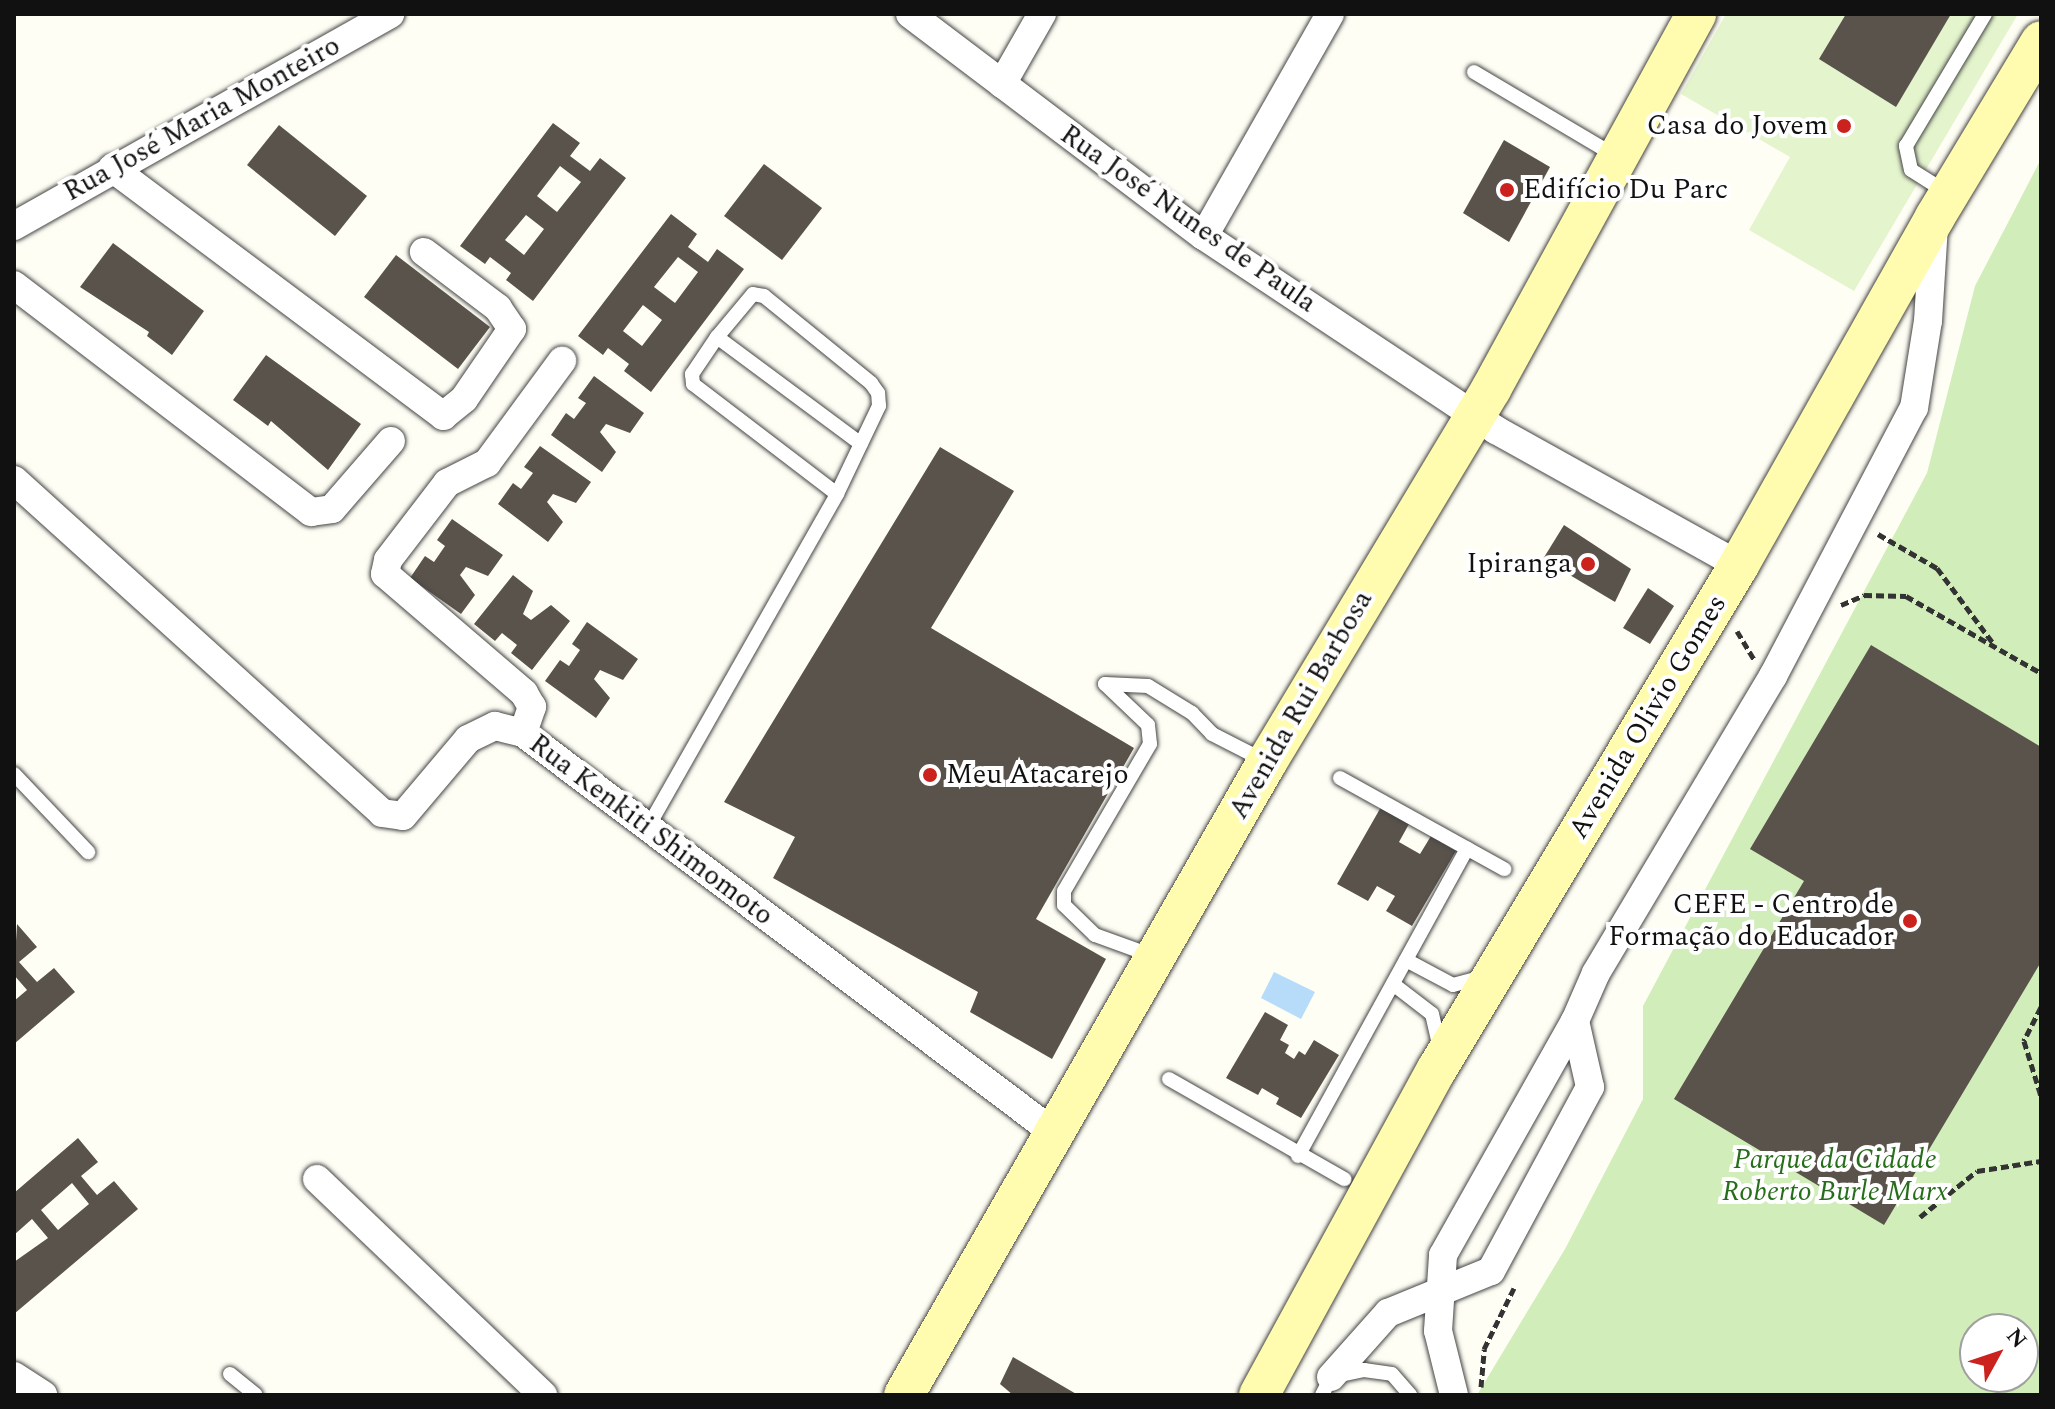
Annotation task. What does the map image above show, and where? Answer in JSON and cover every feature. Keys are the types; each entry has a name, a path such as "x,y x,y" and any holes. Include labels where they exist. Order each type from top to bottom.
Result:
{"main road":[{"name":"Avenida Rui Barbosa","path":"904,1395 1267,762 1474,414 1696,14"},
{"name":"Avenida Olivio Gomes","path":"1259,1395 1437,1069 1708,612 1739,565 1942,206 2041,41"}],"street":[{"name":"Rua José Maria Monteiro","path":"14,226 390,14"},
{"name":"Rua José Nunes de Paula","path":"910,14 1204,236 1474,414 1739,565"},
{"path":"1002,84 1042,14"},
{"path":"1204,236 1330,14"},
{"path":"112,168 443,416 464,399 512,329 498,308 424,252"},
{"path":"1454,1395 1438,1331 1443,1255 1575,1021 1596,973 1773,676 1858,522 1914,408 1942,206"},
{"path":"14,285 311,512 332,509 391,441"},
{"path":"523,733 532,707 524,693 385,574 388,560 447,483 487,463 562,361"},
{"name":"Rua Kenkiti Shimomoto","path":"14,480 382,813 403,816 468,739 495,726 523,733 1053,1132"},
{"path":"1326,1386 1388,1313 1491,1271 1590,1087 1575,1021"},
{"path":"317,1179 543,1395"},
{"path":"14,1376 43,1395"}],"lane":[{"path":"1942,206 1911,170 1906,146 1985,14"},
{"path":"1474,72 1616,156"},
{"path":"648,827 837,494 879,406 878,393 764,296 745,301 692,374 699,392 837,494"},
{"path":"717,337 861,444"},
{"path":"1155,957 1095,935 1064,905 1064,891 1150,744 1148,725 1105,684 1148,686 1192,713 1212,734 1267,762"},
{"path":"14,774 88,852"},
{"path":"1340,778 1504,869"},
{"path":"1298,1156 1467,848"},
{"path":"1406,960 1453,985 1471,983 1499,968"},
{"path":"1393,984 1432,1014 1440,1034 1437,1069"},
{"path":"1169,1079 1298,1156 1344,1179"},
{"path":"1326,1386 1364,1370 1392,1374 1410,1395"},
{"path":"230,1374 256,1395"}],"path":[{"path":"1858,522 1937,568 1996,647"},
{"path":"1830,610 1864,595 1906,596 2041,673"},
{"path":"1708,612 1742,633 1756,664 1773,676"},
{"path":"2041,1007 2024,1041 2041,1096"},
{"path":"1920,1217 1977,1171 2041,1161"},
{"path":"1480,1395 1484,1349 1518,1280"}],"green space":[{"name":"Casa do Jovem","path":"1726,14 2018,14 1854,291 1749,230 1790,157 1681,94"},
{"name":"Parque da Cidade Roberto Burle Marx","path":"2041,159 2041,1395 1477,1395 1565,1249 1643,1099 1643,1006 1927,473 1975,286"}],"water":[{"path":"1274,972 1315,992 1301,1019 1261,998"}],"building":[{"name":"Casa do Jovem","path":"1846,14 1951,14 1896,107 1819,59"},
{"path":"553,123 580,143 570,156 590,171 600,158 626,178 533,301 506,280 511,273 490,257 485,264 460,246","holes":["560,166 581,182 557,212 537,196","526,215 544,229 524,255 505,240"]},
{"path":"279,125 367,196 335,236 247,165"},
{"name":"Edifício Du Parc","path":"1504,140 1550,167 1509,242 1463,213"},
{"path":"764,164 822,208 782,260 724,216"},
{"path":"671,214 697,234 688,247 708,262 717,249 744,269 651,392 624,371 629,364 608,348 603,355 578,336","holes":["678,257 698,272 675,303 654,287","643,305 662,320 642,346 623,331"]},
{"path":"113,243 204,311 172,355 147,336 149,332 80,287"},
{"path":"396,255 490,327 458,369 364,297"},
{"path":"266,355 361,424 328,470 271,421 268,426 233,400"},
{"path":"594,376 644,413 630,433 606,424 600,432 616,452 602,472 551,435 566,413 574,419 586,403 578,398"},
{"path":"540,446 591,482 576,503 553,494 547,502 563,522 548,542 498,504 513,483 521,489 533,473 524,467"},
{"name":"Meu Atacarejo","path":"940,447 1014,491 931,628 1134,748 1036,919 1106,959 1052,1059 970,1012 978,992 773,878 795,837 724,802"},
{"path":"452,519 503,555 488,576 466,567 460,575 475,595 461,614 410,578 425,556 434,562 445,546 437,540"},
{"name":"Ipiranga","path":"1564,525 1631,569 1615,602 1543,559"},
{"path":"513,575 533,591 523,614 531,620 551,605 570,621 532,670 511,653 517,645 502,633 495,641 474,624"},
{"name":"Ipiranga","path":"1648,588 1674,606 1650,644 1623,628"},
{"path":"587,622 638,659 623,680 600,670 594,679 610,698 596,718 545,681 560,660 569,666 580,650 572,644"},
{"name":"CEFE - Centro de Formação do Educador","path":"1871,645 2041,747 2041,962 1884,1225 1674,1099 1804,881 1750,849"},
{"path":"1381,807 1409,824 1399,842 1420,854 1431,836 1456,851 1412,926 1386,911 1395,896 1377,886 1368,901 1337,884"},
{"path":"17,924 37,947 19,962 37,982 54,968 75,992 14,1044 14,1001 27,990 14,975"},
{"path":"1265,1012 1288,1025 1280,1040 1289,1045 1285,1053 1294,1059 1299,1051 1305,1055 1314,1040 1339,1055 1301,1118 1276,1104 1279,1098 1262,1088 1258,1095 1226,1078"},
{"path":"78,1138 98,1162 81,1176 97,1195 114,1181 138,1209 14,1314 14,1262 48,1238 32,1219 14,1235 14,1193","holes":["72,1183 89,1204 58,1230 41,1210"]},
{"path":"1013,1357 1078,1395 1013,1395 1000,1384"}],"place":[{"name":"Casa do Jovem","path":"1844,126"},
{"name":"Edifício Du Parc","path":"1507,190"},
{"name":"Ipiranga","path":"1588,564"},
{"name":"Meu Atacarejo","path":"930,775"},
{"name":"CEFE - Centro de Formação do Educador","path":"1910,921"}]}
